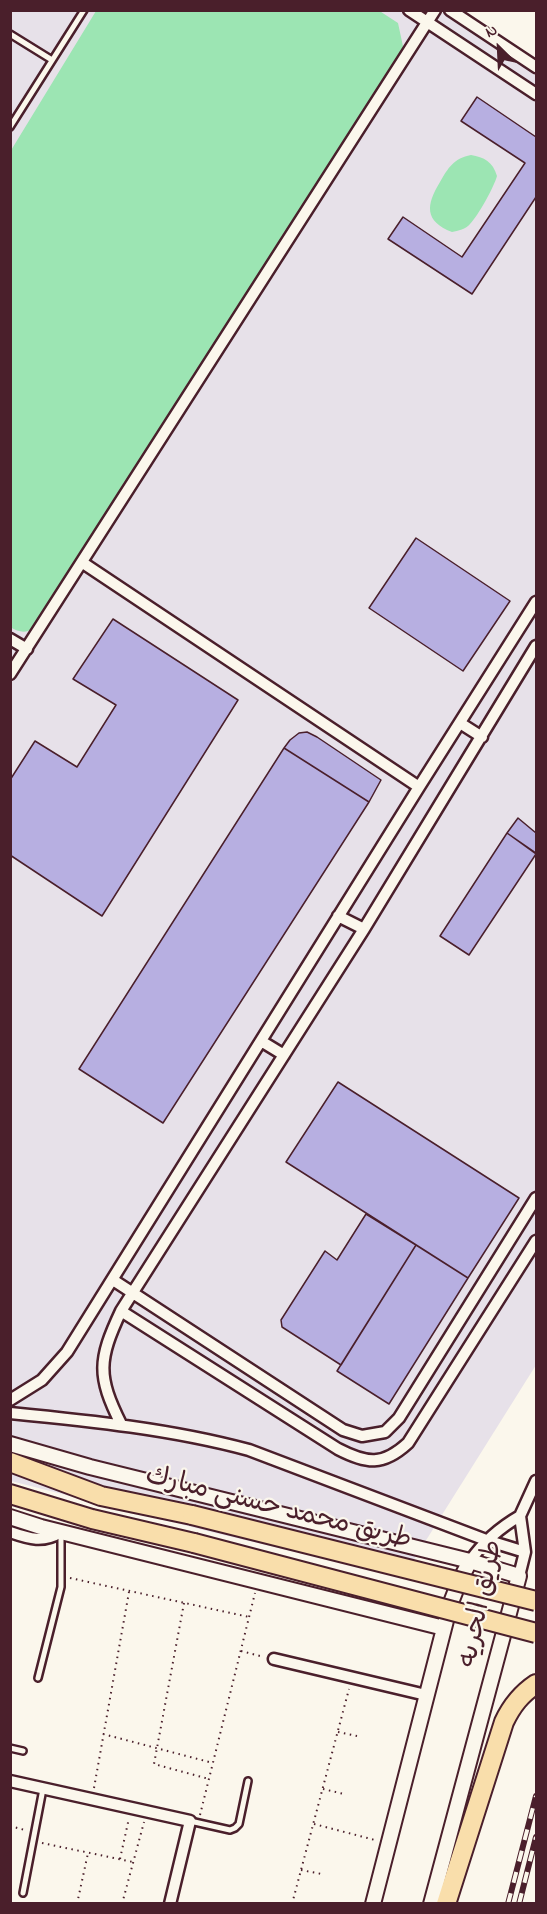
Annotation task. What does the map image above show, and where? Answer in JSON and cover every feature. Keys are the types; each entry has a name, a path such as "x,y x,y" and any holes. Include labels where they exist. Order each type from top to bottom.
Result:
{"highway":[{"name":"طريق محمد حسنى مبارك","path":"10,1462 101,1496 192,1515 537,1601"},
{"name":"طريق محمد حسنى مبارك","path":"10,1494 92,1519 194,1543 537,1633"},
{"path":"446,1904 504,1722 513,1704 525,1691 537,1684"}],"street":[{"path":"409,10 537,94"},
{"path":"10,674 435,10"},
{"path":"450,10 537,67"},
{"path":"83,563 419,787"},
{"path":"10,1400 42,1380 67,1352 338,916 537,602"},
{"path":"10,639 27,649"},
{"path":"121,1424 107,1397 103,1371 110,1334 120,1311 364,929 537,646"},
{"path":"460,723 482,737"},
{"path":"338,916 364,929"},
{"path":"261,1041 284,1055"},
{"path":"113,1280 343,1430 362,1436 385,1432 399,1418 537,1198"},
{"path":"120,1311 338,1449 354,1457 370,1461 385,1460 408,1443 537,1241"},
{"path":"10,1413 121,1424 216,1441 249,1450 486,1540 525,1552"},
{"path":"10,1444 90,1467 470,1561 519,1576"},
{"path":"520,1516 537,1481"},
{"name":"طريق الحريه","path":"373,1904 426,1695 456,1590 470,1561 486,1540 520,1516 525,1552 431,1904"},
{"path":"10,1517 61,1532 444,1628"},
{"path":"10,1532 32,1540 42,1540 52,1538 61,1532"},
{"path":"274,1659 426,1695"},
{"path":"10,1781 194,1822 170,1904"}],"lane":[{"path":"10,127 84,10"},
{"path":"10,34 52,60"},
{"path":"38,1678 61,1587 61,1532"},
{"path":"10,1748 23,1751"},
{"path":"194,1822 230,1830 235,1828 239,1824 248,1781"},
{"path":"22,1893 44,1789"}],"path":[{"path":"62,1576 249,1617"},
{"path":"194,1822 213,1763 258,1582"},
{"path":"92,1799 129,1592"},
{"path":"184,1603 155,1765 208,1779"},
{"path":"241,1651 274,1659"},
{"path":"292,1904 352,1677"},
{"path":"338,1732 357,1736"},
{"path":"103,1734 213,1763"},
{"path":"323,1789 344,1794"},
{"path":"120,1860 131,1808"},
{"path":"122,1904 147,1812"},
{"path":"314,1824 388,1843"},
{"path":"10,1826 35,1832"},
{"path":"33,1841 133,1862"},
{"path":"77,1904 88,1853"},
{"path":"301,1870 322,1874"}],"shaded area":[{"path":"10,11 440,11 536,62 536,1365 403,1577 215,1533 11,1481"}],"green space":[{"path":"378,10 398,23 404,51 34,628 22,632 10,627 10,152 96,11"},
{"path":"471,155 487,161 497,176 473,220 468,226 452,232 436,223 430,212 430,205 435,190 449,168 456,161"}],"building":[{"path":"477,97 536,137 536,197 472,294 388,239 403,217 462,257 525,163 461,121"},
{"path":"416,538 510,601 463,671 369,608"},
{"path":"113,619 238,700 102,916 10,855 10,780 35,741 77,767 116,705 73,679"},
{"path":"307,732 381,780 369,802 284,748 299,733"},
{"path":"284,748 369,802 163,1123 79,1069"},
{"path":"518,818 536,833 536,853 507,833"},
{"path":"507,833 536,854 469,955 440,936"},
{"path":"338,1082 519,1198 468,1278 286,1162"},
{"path":"366,1214 416,1245 341,1365 282,1327 281,1320 325,1251 337,1260"},
{"path":"416,1245 468,1278 389,1404 337,1371"}],"railway":[{"path":"508,1904 536,1796"},
{"path":"519,1904 536,1837"}]}
